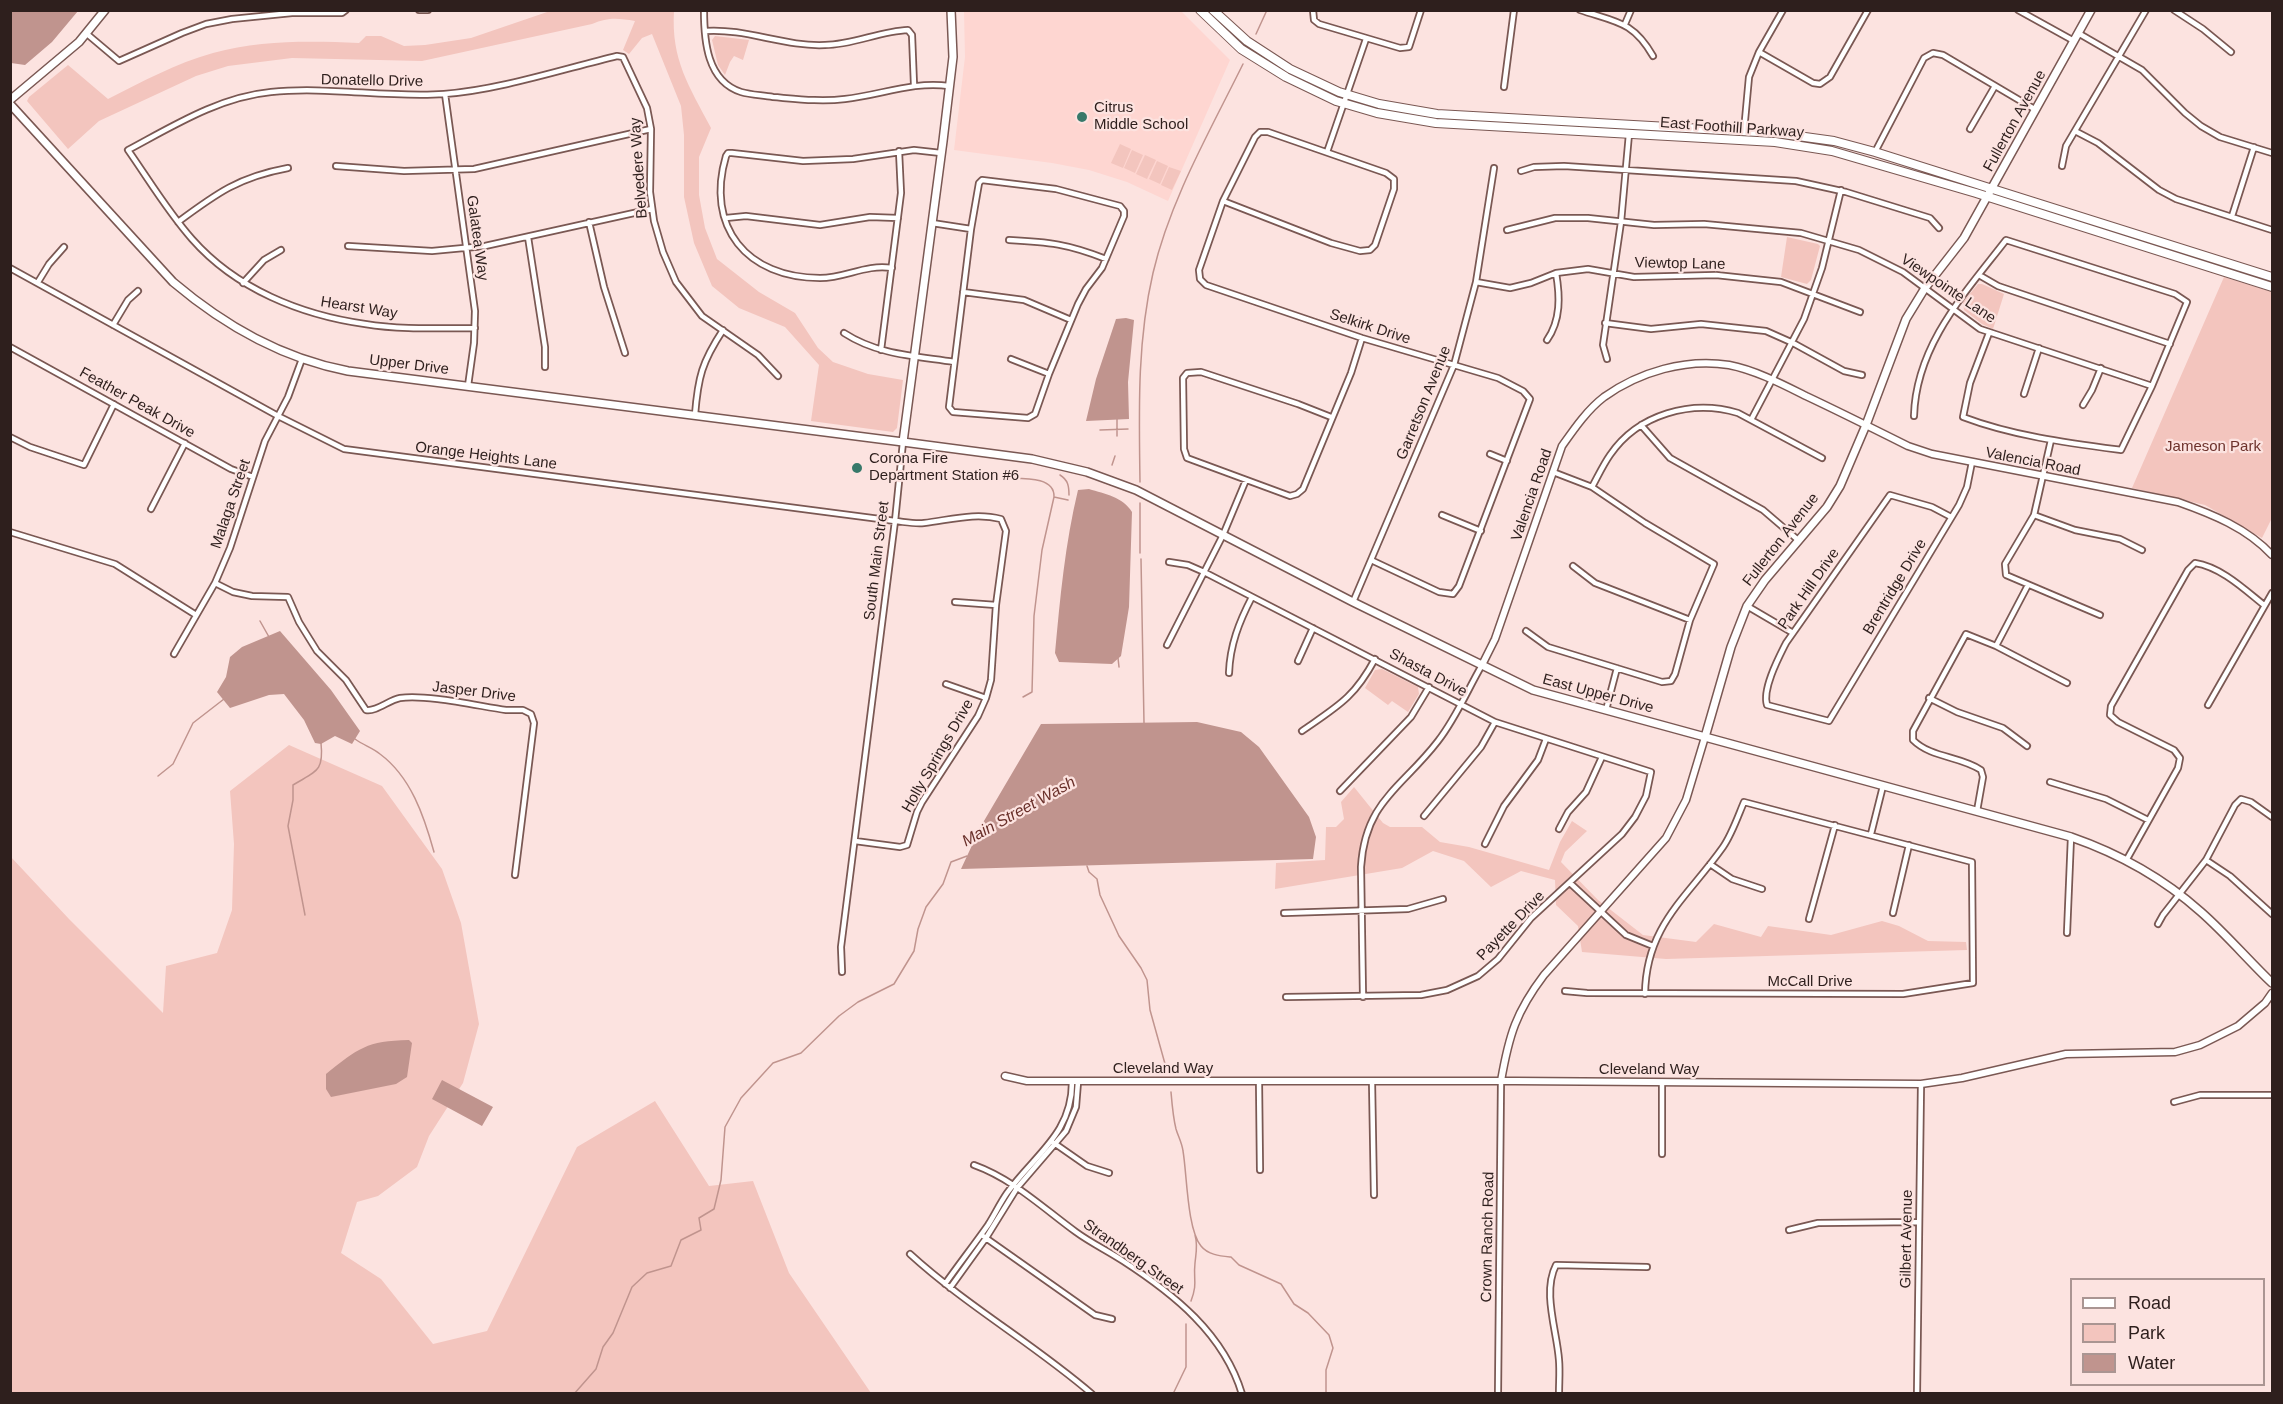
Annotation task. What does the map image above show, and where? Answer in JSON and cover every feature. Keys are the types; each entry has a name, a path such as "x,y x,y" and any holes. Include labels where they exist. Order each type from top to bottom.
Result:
{"main road":[{"path":"10,100 49,69 87,34 105,10"},
{"name":"South Main Street","path":"903,442 949,86 953,44 951,10"},
{"name":"East Foothill Parkway","path":"1200,10 1241,49 1266,66 1311,90 1344,104 1377,113 1436,123 1775,142 1832,150 2272,287"},
{"name":"East Foothill Parkway","path":"1213,10 1247,41 1271,58 1347,95 1390,106 1437,114 1805,136 1875,152 2272,277"},
{"name":"Fullerton Avenue","path":"1705,737 1731,647 1747,606 1765,580 1827,507 1840,486 1906,319 1925,288 1964,238 2091,10"},
{"name":"Upper Drive","path":"10,105 173,282 199,304 236,329 268,346 302,359 348,371 903,442"},
{"name":"East Upper Drive","path":"903,442 1032,459 1087,472 1136,490 1353,602 1533,690 2071,837 2127,859 2180,894 2203,913 2272,983"}],"street":[{"path":"419,10 428,10"},
{"path":"704,10 708,55 718,76 729,86 741,92 811,100 847,99 914,85 949,86"},
{"path":"1313,10 1314,20 1319,24 1400,48 1409,46 1421,10"},
{"path":"1504,87 1514,10"},
{"path":"1580,10 1625,24 1642,38 1653,56"},
{"path":"1625,24 1631,10"},
{"path":"1744,132 1749,77 1759,52 1783,10"},
{"path":"1759,52 1813,83 1820,84 1830,77 1868,10"},
{"path":"2018,10 2074,41"},
{"path":"2062,166 2066,146 2146,10"},
{"path":"2174,10 2203,29 2231,52"},
{"path":"87,34 119,61 182,33 232,16 292,11 346,11"},
{"path":"705,31 731,31 796,44 825,45 851,43 908,30 912,35 914,85"},
{"path":"2078,33 2142,70 2201,126 2220,137 2272,153"},
{"path":"1327,152 1366,39"},
{"path":"1875,152 1928,55 1938,53 1943,55 2036,110"},
{"name":"Donatello Drive","path":"128,150 208,109 240,98 271,92 353,91 403,95 445,94 476,90 617,56 623,57"},
{"name":"Belvedere Way","path":"623,57 647,108 651,129 652,209 663,252 676,282 702,316 758,355 778,376"},
{"path":"1970,129 1995,86"},
{"name":"Galatea Way","path":"445,94 475,311 468,386"},
{"path":"336,166 404,171 456,171 516,160 651,129"},
{"path":"2075,131 2098,143 2159,190 2176,199 2272,230"},
{"path":"1260,132 1268,132 1327,152 1386,173 1394,179 1394,189 1375,245 1370,250 1360,251 1331,243 1223,201 1255,137 1260,132"},
{"path":"1607,359 1603,345 1605,323 1621,222 1629,134"},
{"path":"2232,216 2254,147"},
{"name":"Hearst Way","path":"128,150 193,240 243,282 278,300 316,315 366,325 475,328"},
{"path":"892,268 876,266 822,278 775,272 763,267 744,251 731,234 726,218 720,184 728,153 803,161 830,161 914,150 941,153"},
{"path":"880,350 902,193 899,152"},
{"path":"1521,171 1534,167 1564,166 1785,180 1841,190 1930,218 1939,228"},
{"path":"178,222 230,186 259,174 288,168"},
{"name":"Garretson Avenue","path":"1353,602 1454,365 1476,282 1494,168"},
{"path":"982,180 1076,193 1120,206 1124,211 1124,216 1106,259 1086,289 1071,320 1033,417 950,410 971,229 979,183 982,180"},
{"path":"1751,420 1793,343 1813,293 1841,190"},
{"name":"Selkirk Drive","path":"1223,201 1199,270 1200,279 1206,285 1362,338 1498,378 1523,391 1530,399 1507,461"},
{"path":"348,246 432,251 465,248 528,237 652,209"},
{"path":"726,218 746,216 820,225 870,217 898,218"},
{"name":"Viewpointe Lane","path":"1507,230 1555,218 1588,218 1654,225 1704,224 1801,233 1859,250 1903,272 1980,329 1989,333 2152,386"},
{"path":"589,222 604,287 625,353"},
{"path":"932,223 971,229"},
{"path":"528,237 545,347 545,367"},
{"path":"1009,240 1057,243 1080,248 1106,259"},
{"path":"1914,416 1915,393 1937,333 1952,308 2006,240 2175,294 2187,302 2152,386 2121,450 2051,440 1985,425 1963,417 1970,383 1989,333"},
{"path":"38,282 49,264 64,247"},
{"path":"243,282 264,260 281,250"},
{"name":"Orange Heights Lane","path":"10,268 278,416 344,449 895,521 922,523 987,515 1001,519"},
{"name":"Viewtop Lane","path":"1476,282 1510,288 1531,284 1556,273 1588,269 1634,277 1693,275 1772,281 1813,293 1860,312"},
{"path":"1547,340 1555,329 1560,294 1556,273"},
{"path":"1978,275 1998,286 2170,344"},
{"path":"113,325 128,300 138,291"},
{"path":"963,292 1024,300 1071,320"},
{"path":"1605,323 1651,329 1701,324 1766,331 1844,371 1862,375"},
{"path":"695,415 701,369 723,330"},
{"path":"844,333 861,344 880,350 954,362"},
{"path":"1331,417 1201,372 1187,373 1182,384 1184,449 1187,458 1290,496 1303,489 1362,338"},
{"name":"Feather Peak Drive","path":"10,346 231,469 253,477"},
{"path":"2024,394 2039,348"},
{"name":"Malaga Street","path":"174,654 215,583 230,548 265,441 288,397 302,359"},
{"path":"1011,359 1049,374"},
{"name":"Valencia Road","path":"1363,997 1362,852 1369,825 1386,797 1449,727 1482,665 1495,639 1562,446 1577,424 1602,398 1632,380 1663,369 1691,364 1730,365 1772,380 1908,446 1972,462 2178,502 2231,524 2272,555"},
{"path":"2084,405 2101,368"},
{"path":"10,437 30,447 84,465 114,404"},
{"path":"1592,487 1610,454 1625,437 1641,425 1670,411 1696,407 1724,409 1751,420 1822,458"},
{"path":"1641,425 1670,458 1763,510 1798,540"},
{"path":"2051,440 2034,515 2005,564 2006,575 2100,615"},
{"name":"South Main Street","path":"842,972 841,947 903,442"},
{"path":"151,509 185,443"},
{"path":"1371,560 1439,592 1454,594 1507,461 1490,454"},
{"name":"Brentridge Drive","path":"1767,705 1829,721 1952,517 1967,487 1972,462"},
{"path":"1526,631 1548,647 1662,682 1671,681 1690,620 1714,564 1645,523 1592,487 1553,472"},
{"path":"1167,645 1223,535 1246,480"},
{"name":"Park Hill Drive","path":"1767,705 1765,699 1777,662 1793,633 1890,495 1932,507 1952,517"},
{"path":"1442,515 1481,531"},
{"path":"2034,515 2075,530 2120,538 2142,550"},
{"name":"Holly Springs Drive","path":"855,841 900,847 907,845 922,802 978,716 986,699 991,680 996,606 1005,531 1001,519"},
{"path":"10,532 115,564 196,615"},
{"name":"Shasta Drive","path":"1169,562 1188,565 1204,572 1495,722 1651,772"},
{"path":"2127,859 2178,768 2180,758 2174,750 2118,722 2110,715 2111,706 2188,570 2195,563 2204,564 2231,579 2264,605"},
{"path":"1573,566 1595,584 1690,620"},
{"name":"Jasper Drive","path":"215,583 243,594 260,597 288,597 299,622 317,651 346,680 366,710 373,710 387,702 406,697 523,710 531,714 534,723 515,875"},
{"path":"1996,646 2028,585"},
{"path":"2208,705 2272,593"},
{"path":"1228,673 1230,651 1241,619 1252,597"},
{"path":"955,602 996,606"},
{"path":"1747,606 1793,633"},
{"path":"1298,661 1313,628"},
{"path":"1977,811 1983,777 1981,770 1972,764 1920,747 1913,741 1913,731 1929,698 1966,634 1996,646 2067,683"},
{"path":"1302,731 1352,694 1365,679 1376,659"},
{"path":"1606,710 1617,668"},
{"path":"946,684 986,699"},
{"path":"1340,791 1412,717 1429,687"},
{"path":"1929,698 1957,712 2003,728 2027,746"},
{"path":"1424,816 1482,747 1495,722"},
{"name":"Fullerton Avenue","path":"1501,1081 1510,1035 1526,998 1666,838 1686,800 1705,737"},
{"path":"1485,844 1504,806 1539,760 1546,739"},
{"path":"1559,829 1568,812 1586,792 1602,757"},
{"name":"Payette Drive","path":"1286,997 1421,995 1447,990 1478,976 1498,959 1531,918 1622,834 1635,817 1646,796 1651,772"},
{"path":"2050,782 2106,799 2148,820"},
{"path":"1871,834 1883,786"},
{"path":"2158,924 2206,860 2235,805 2241,799 2251,802 2272,817"},
{"path":"1645,994 1653,946 1673,910 1724,845 1744,802 1909,844 1893,913"},
{"path":"1809,919 1835,825"},
{"path":"2067,933 2071,837"},
{"name":"McCall Drive","path":"1565,991 1645,994 1903,994 1973,983 1972,862 1909,844"},
{"path":"2206,860 2230,876 2272,914"},
{"path":"1710,864 1732,879 1762,889"},
{"path":"1570,883 1626,935 1653,946"},
{"path":"1284,913 1408,909 1443,899"},
{"name":"Cleveland Way","path":"1005,1076 1028,1082 1501,1081 1921,1084 1962,1078 2066,1054 2175,1052 2200,1045 2238,1026 2265,1003 2272,993"},
{"path":"1259,1081 1260,1170"},
{"path":"1372,1081 1374,1195"},
{"name":"Crown Ranch Road","path":"1498,1394 1501,1081"},
{"path":"950,1288 1015,1186 1054,1143 1068,1116 1075,1082"},
{"path":"1662,1082 1662,1154"},
{"name":"Gilbert Avenue","path":"1917,1394 1921,1084"},
{"path":"2174,1102 2200,1095 2272,1095"},
{"path":"1054,1143 1087,1166 1109,1173"},
{"name":"Strandberg Street","path":"974,1165 991,1171 1015,1186 1086,1239 1123,1261 1199,1321 1224,1350 1235,1370 1242,1394"},
{"path":"1789,1230 1818,1223 1919,1222"},
{"path":"945,1284 983,1236"},
{"path":"983,1236 1095,1315 1112,1319"},
{"path":"910,1254 950,1288 1059,1366 1092,1394"},
{"path":"1559,1394 1559,1359 1553,1323 1551,1275 1556,1265 1647,1267"}],"shaded area":[{"name":"Citrus Middle School","path":"964,11 1181,11 1230,60 1168,201 1127,182 1089,170 954,150 965,57"}],"green space":[{"path":"553,10 674,11 675,44 683,72 711,128 699,157 699,195 705,228 717,259 759,292 795,313 818,348 833,362 868,374 903,380 897,428 893,432 811,421 819,365 785,327 739,308 712,286 694,243 684,197 684,135 681,106 652,34 642,38 629,54 623,50 635,21 608,19 422,61 292,58 228,66 196,76 99,121 68,149 27,101 68,65 108,99 186,62 231,49 285,42 359,43 366,36 381,36 404,46 425,45 471,38"},
{"path":"715,36 749,40 743,60 734,56 725,75 718,65 712,40"},
{"path":"1120,144 1131,149 1123,168 1111,163"},
{"path":"1132,150 1143,155 1135,173 1124,168"},
{"path":"1145,155 1156,160 1147,179 1136,174"},
{"path":"1157,161 1168,166 1160,184 1149,179"},
{"path":"1169,167 1181,171 1172,190 1161,185"},
{"path":"1787,237 1820,246 1811,280 1807,284 1781,277"},
{"name":"Jameson Park","path":"2224,277 2272,292 2272,518 2262,538 2205,505 2132,488"},
{"path":"1978,284 2004,294 1993,329 1982,324 1964,310 1963,302"},
{"path":"1382,669 1418,687 1419,694 1408,712 1392,701 1388,705 1365,688 1375,670"},
{"path":"289,745 382,786 442,869 461,923 479,1024 463,1083 429,1136 417,1167 378,1196 357,1202 341,1253 381,1279 433,1344 487,1331 577,1147 655,1101 709,1186 753,1181 789,1273 871,1393 11,1393 10,856 163,1013 166,966 217,953 232,910 234,844 230,791"},
{"path":"1354,787 1383,823 1390,827 1422,827 1440,842 1469,847 1549,870 1560,842 1572,821 1587,831 1565,852 1561,862 1598,900 1643,935 1696,942 1714,924 1761,937 1768,926 1831,935 1882,921 1899,926 1928,941 1966,942 1967,950 1666,959 1582,952 1578,926 1556,905 1555,880 1521,871 1491,887 1464,861 1433,851 1402,868 1275,889 1276,863 1325,860 1326,827 1336,827 1344,819 1341,802"}],"water":[{"path":"10,11 78,11 52,42 25,65 11,63"},
{"path":"1116,319 1134,320 1128,382 1129,419 1086,421 1096,379"},
{"path":"1089,489 1119,499 1132,512 1129,607 1121,656 1112,664 1059,662 1055,653 1073,510 1078,490"},
{"path":"280,631 331,690 360,731 352,744 335,736 321,744 315,743 304,720 284,694 269,695 230,708 217,692 226,677 230,657 242,647"},
{"path":"1197,722 1241,732 1259,747 1309,817 1316,837 1313,859 961,869 981,826 1041,724"},
{"path":"409,1040 412,1043 407,1077 396,1084 331,1097 326,1089 326,1074 355,1052 373,1044"},
{"path":"442,1080 493,1107 482,1126 432,1099"}],"waterway":[{"path":"1256,34 1267,10"},
{"path":"1140,482 1139,403 1142,351 1153,273 1160,246 1180,192 1243,64"},
{"path":"1117,419 1117,436"},
{"path":"1100,430 1128,429"},
{"path":"1112,465 1115,456"},
{"path":"1060,475 1068,484 1069,495"},
{"path":"1004,478 1043,482 1053,490 1054,497 1068,500"},
{"path":"1023,697 1032,692 1034,616 1042,550 1054,497"},
{"path":"1140,503 1140,553"},
{"path":"1141,559 1144,723"},
{"path":"260,621 269,637"},
{"path":"1118,658 1119,667"},
{"path":"158,776 173,764 193,723 224,699"},
{"path":"355,739 380,754 400,774 421,811 434,852"},
{"path":"305,915 288,826 293,800 293,785 317,770 321,760 321,743"},
{"name":"Main Street Wash","path":"574,1394 596,1369 603,1347 613,1333 632,1287 647,1273 671,1266 681,1240 701,1230 699,1218 714,1209 721,1180 725,1127 741,1098 773,1063 801,1053 839,1016 858,1002 894,984 914,951 918,929 926,907 943,884 951,862 967,856"},
{"path":"1087,866 1089,872 1097,879 1100,895 1119,936 1147,980 1150,1010 1167,1071"},
{"path":"1171,1092 1175,1124 1183,1151 1190,1215 1196,1238 1207,1251 1231,1257 1239,1265 1281,1284 1294,1304 1308,1313 1329,1335 1333,1348 1326,1370 1326,1394"},
{"path":"1191,1301 1195,1285 1197,1246 1195,1235"},
{"path":"1173,1394 1186,1367 1186,1324"}],"place":[{"name":"Citrus Middle School","path":"1082,117"},
{"name":"Corona Fire Department Station #6","path":"857,468"}]}
